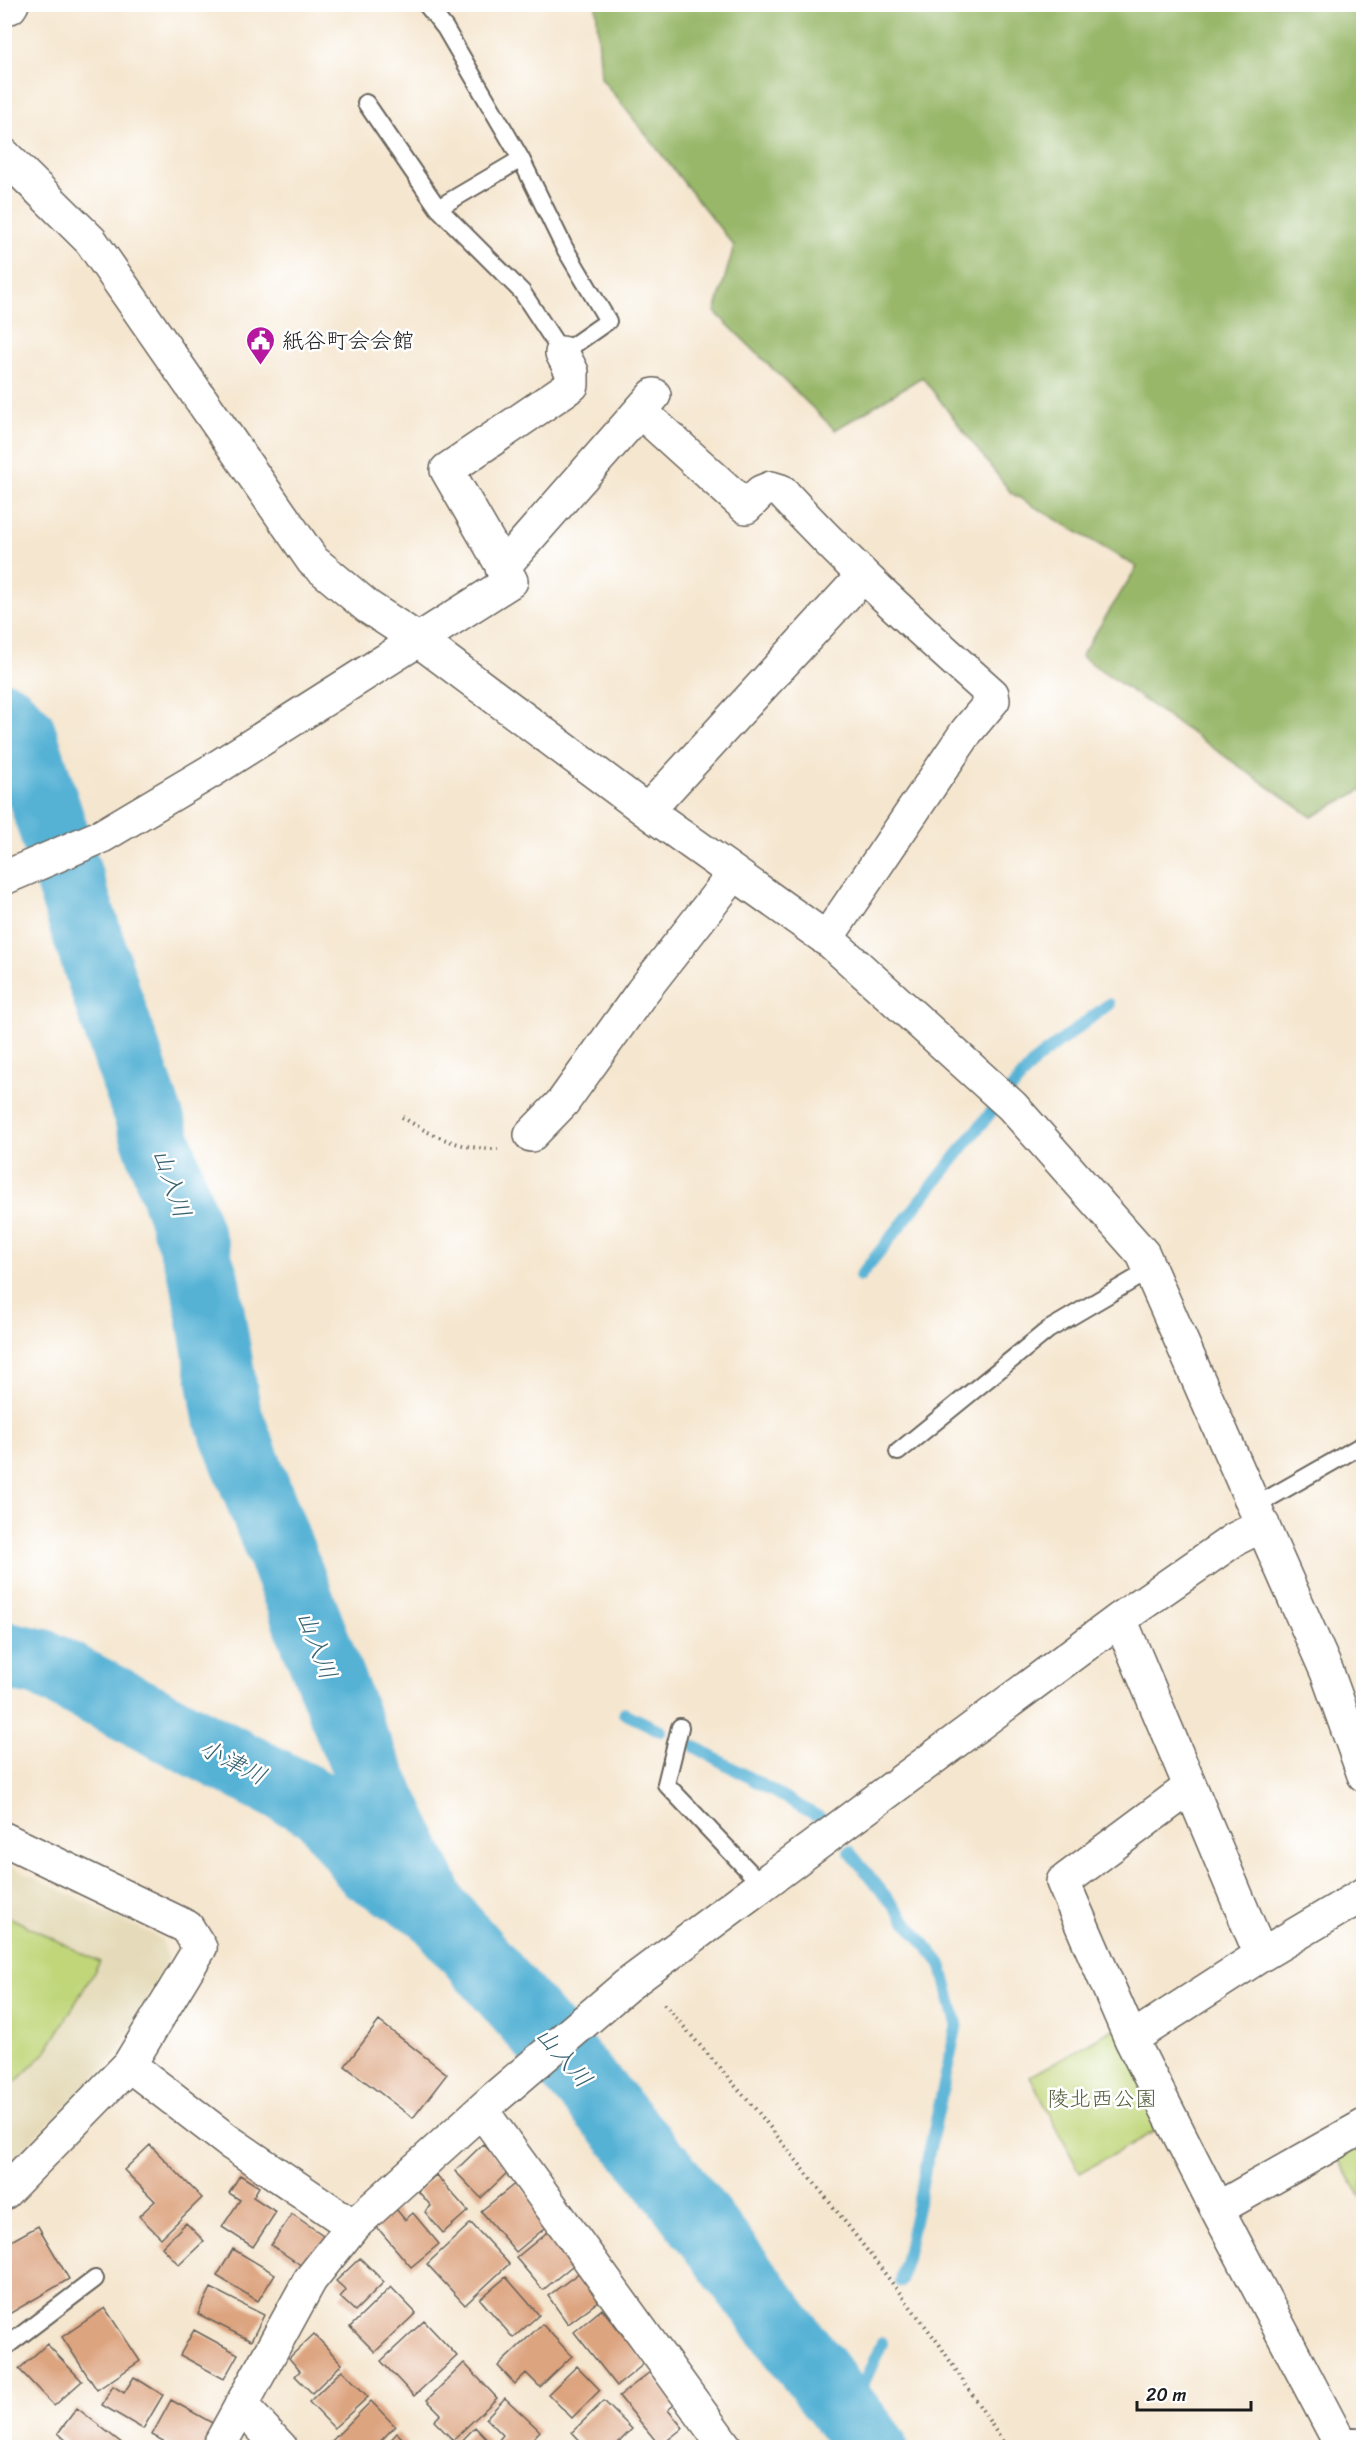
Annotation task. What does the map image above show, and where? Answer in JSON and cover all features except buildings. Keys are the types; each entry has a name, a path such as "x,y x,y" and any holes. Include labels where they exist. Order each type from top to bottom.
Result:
{"street":[{"path":"4,155 91,241 314,561 368,608 417,639 646,810 826,939 1012,1106 1143,1254 1327,1672 1364,1775"},
{"path":"4,878 102,836 213,770 511,581 447,470 572,386 572,372 562,353"},
{"path":"502,568 647,403 746,507 761,492 771,488 782,491 862,577 904,612 992,694 993,700 966,731 826,939"},
{"path":"646,810 862,577"},
{"path":"531,1135 563,1102 642,992 734,874"},
{"path":"218,2448 310,2280 353,2226 489,2104 633,1981 1120,1619 1235,1539 1259,1516"},
{"path":"1120,1619 1189,1788 1262,1955"},
{"path":"1189,1788 1063,1882 1131,2039 1340,2443 1364,2445"},
{"path":"4,1839 187,1927 200,1948 129,2065 4,2193"},
{"path":"1131,2039 1262,1955 1364,1894"},
{"path":"129,2065 228,2141 353,2226"},
{"path":"489,2104 726,2448"},
{"path":"1217,2209 1364,2126"},
{"path":"241,2405 281,2448"}],"lane":[{"path":"366,103 438,208 522,292 562,353 608,321 564,248 521,159 445,28 426,4"},
{"path":"438,208 521,159"},
{"path":"898,1452 1048,1330 1150,1270"},
{"path":"1259,1516 1364,1444"},
{"path":"680,1727 666,1784 762,1885"},
{"path":"4,2349 95,2279"}],"path":[{"path":"402,1117 431,1135 470,1148 502,1149 531,1135"},
{"path":"633,1981 758,2112 939,2344 1007,2448"}],"shaded area":[{"path":"4,1863 162,1939 168,1959 113,2059 5,2167"}],"green space":[{"path":"596,5 1363,5 1363,789 1312,817 1081,656 1137,567 1011,493 922,377 835,430 715,312 734,246 601,78"},
{"path":"5,1915 100,1962 46,2052 5,2092"},
{"name":"陵北西公園","path":"1124,2023 1173,2121 1080,2173 1030,2076"},
{"path":"1363,2126 1363,2200 1330,2146"}],"waterway":[{"name":"山入川","path":"4,716 22,734 108,999 205,1281 227,1414 353,1738 434,1908 659,2168 873,2448"},
{"path":"1007,1094 1036,1060 1109,1004"},
{"path":"860,1276 992,1111"},
{"name":"小津川","path":"4,1655 41,1663 322,1807 367,1867 427,1904"},
{"path":"624,1713 661,1731"},
{"path":"695,1747 821,1818"},
{"path":"849,1851 941,1964 957,2024 901,2281"},
{"path":"849,2416 882,2343"}],"place":[{"name":"紙谷町会会館","path":"261,366"}]}
